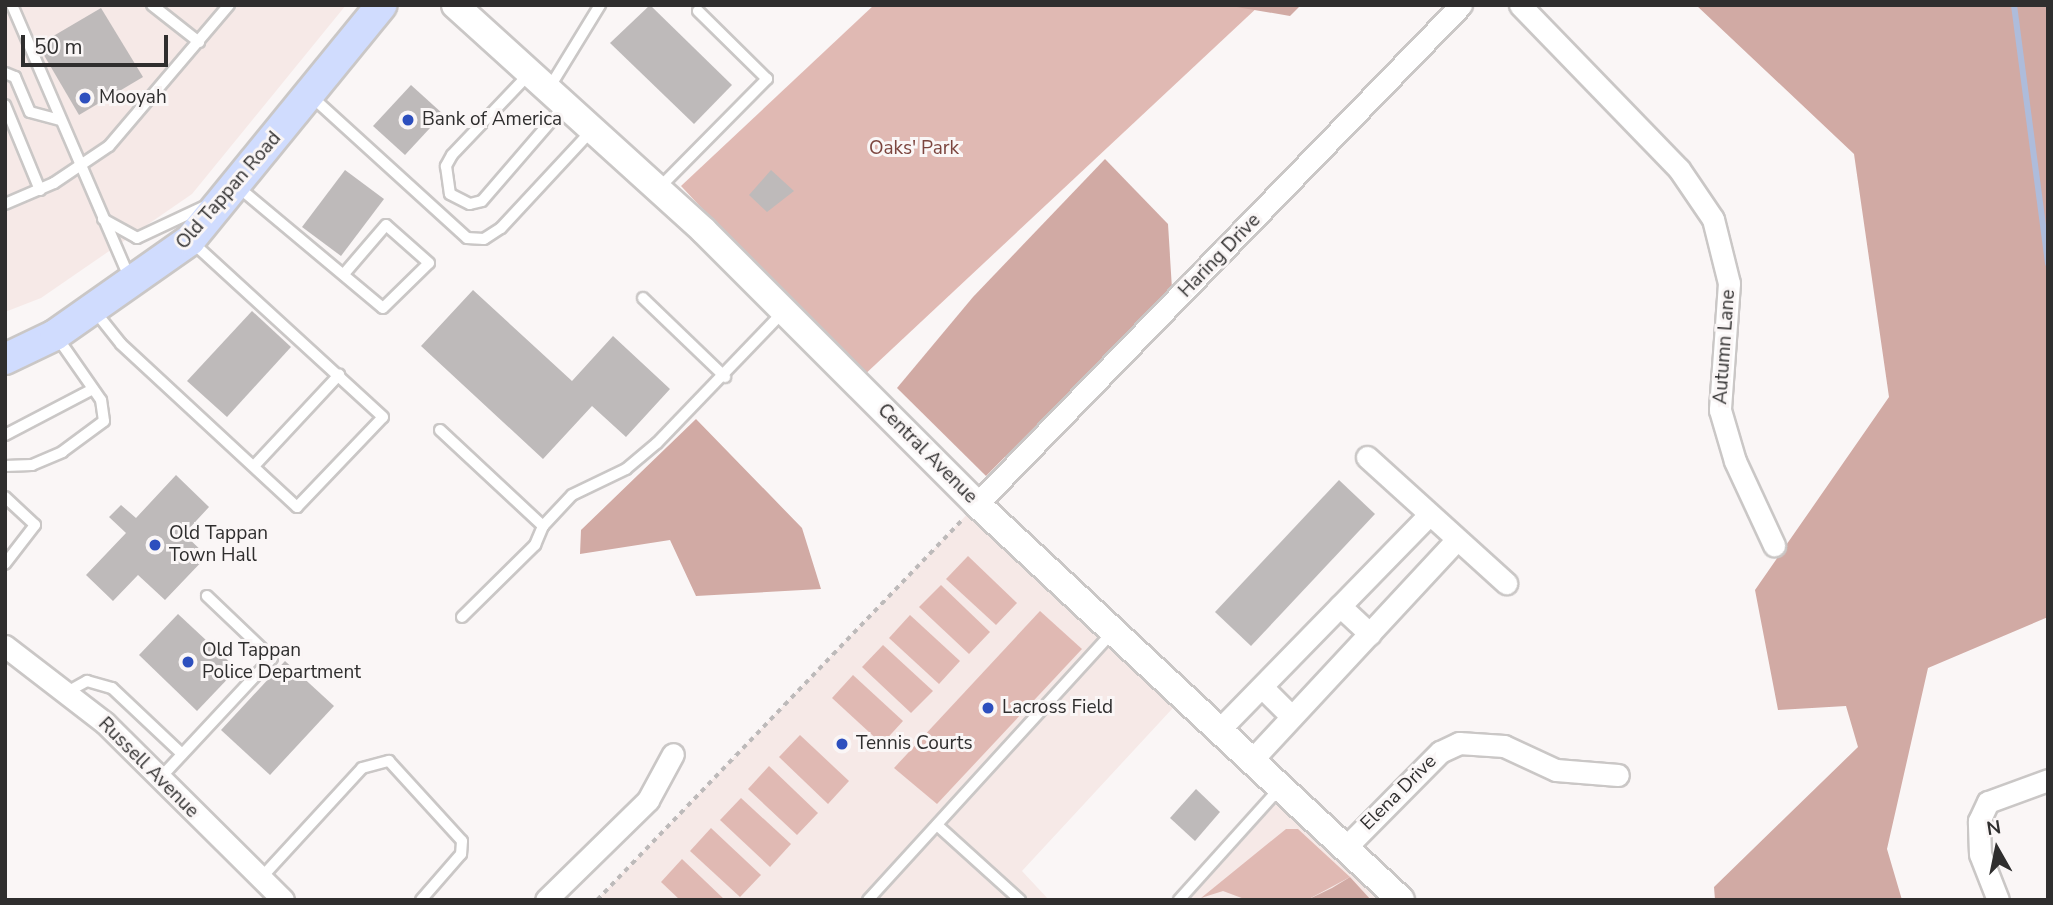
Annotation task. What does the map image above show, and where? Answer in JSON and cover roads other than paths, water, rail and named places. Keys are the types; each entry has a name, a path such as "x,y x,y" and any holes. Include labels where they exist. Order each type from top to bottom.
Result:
{"main road":[{"name":"Old Tappan Road","path":"5,359 55,335 133,285 190,240 238,185 382,5"}],"street":[{"name":"Central Avenue","path":"455,5 658,189 977,504 1115,630 1278,790 1401,900"},
{"name":"Haring Drive","path":"977,504 1461,5"},
{"name":"Autumn Lane","path":"1520,5 1679,169 1713,219 1730,283 1720,410 1735,461 1774,545"},
{"path":"1367,457 1428,516 1506,583"},
{"path":"1219,730 1428,516"},
{"path":"1250,762 1456,540"},
{"path":"1340,606 1370,634"},
{"name":"Russell Avenue","path":"5,646 67,692 162,776 283,900"},
{"path":"1262,687 1292,717"},
{"name":"Elena Drive","path":"1346,848 1440,752 1459,743 1504,746 1556,770 1618,775"},
{"path":"546,900 648,800 673,754"},
{"path":"1998,900 1980,854 1979,821 1988,802 2048,780"}],"lane":[{"path":"12,5 133,285"},
{"path":"152,5 199,42"},
{"path":"5,204 40,190 80,167 131,126 229,5"},
{"path":"547,89 452,155 446,166 450,194 470,204 482,201 600,5"},
{"path":"658,189 767,79 698,11"},
{"path":"5,73 15,77 30,112 60,120"},
{"path":"310,96 467,239 484,239 501,228 592,130"},
{"path":"5,105 40,190"},
{"path":"103,219 137,238 153,235 238,185 383,308 429,263 386,225 344,274"},
{"path":"94,310 121,344 297,507 383,417 190,240"},
{"path":"643,298 725,377"},
{"path":"462,617 535,545 543,526 572,495 626,469 657,443 725,377 784,312"},
{"path":"5,466 32,465 97,431 104,421 93,389 55,335"},
{"path":"254,466 339,375"},
{"path":"5,435 93,389"},
{"path":"440,430 543,526"},
{"path":"5,497 35,525 5,564"},
{"path":"162,776 272,658 207,596"},
{"path":"868,900 1115,630"},
{"path":"67,692 87,681 112,688 182,754"},
{"path":"261,878 362,768 389,761 462,841 461,854 421,900"},
{"path":"1179,900 1278,790"},
{"path":"937,825 1020,900"}],"waterway":[{"path":"2014,5 2048,264"}],"place":[{"name":"Mooyah","path":"85,98"},
{"name":"Bank of America","path":"408,120"},
{"name":"Old Tappan Town Hall","path":"155,545"},
{"name":"Old Tappan Police Department","path":"188,662"},
{"name":"Lacross Field","path":"988,708"},
{"name":"Tennis Courts","path":"842,744"}],"park label":[{"name":"Oaks' Park","path":"914,149"}]}
